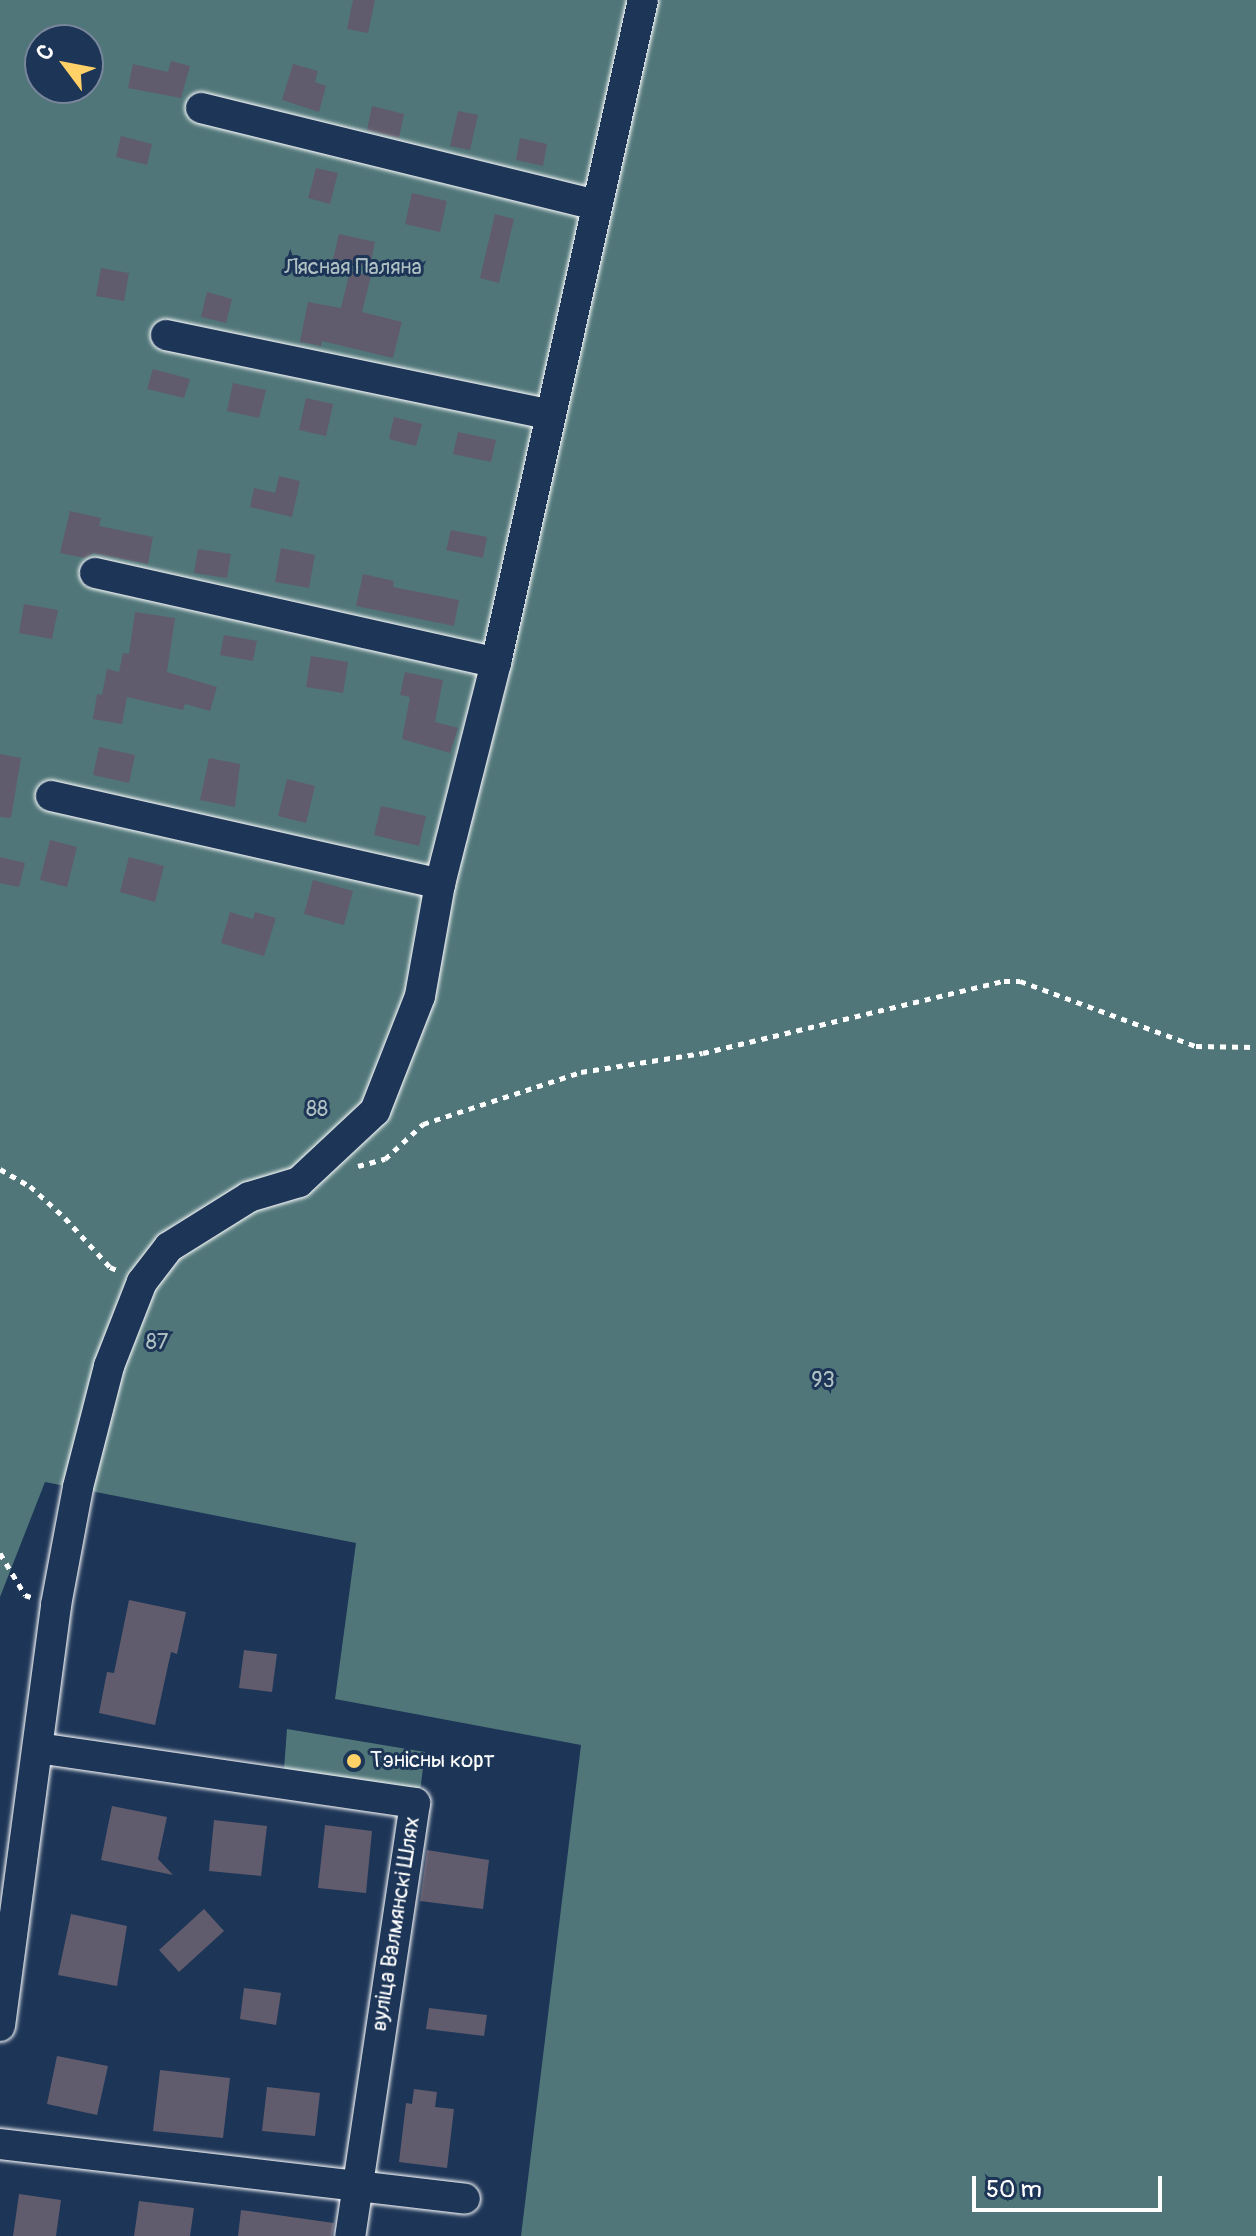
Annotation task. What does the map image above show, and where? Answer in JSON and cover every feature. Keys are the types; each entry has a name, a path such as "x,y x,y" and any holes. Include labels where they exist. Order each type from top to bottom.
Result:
{"street":[{"path":"0,2026 56,1605 92,1427 109,1366 142,1282 169,1247 249,1197 299,1182 375,1111 420,996 440,884 496,663 595,205 643,0"},
{"path":"201,108 595,205"},
{"path":"166,335 549,414"},
{"path":"95,573 496,663"},
{"path":"51,796 440,884"},
{"name":"вуліца Валмянскі Шлях","path":"38,1748 415,1803 357,2186"},
{"path":"0,2144 465,2199"},
{"path":"350,2236 357,2186"}],"path":[{"path":"351,1168 385,1159 423,1124 581,1072 703,1053 1004,981 1020,981 1196,1046 1256,1047"},
{"path":"0,1169 30,1186 65,1218 110,1267 142,1282"},
{"path":"0,1553 25,1595 56,1605"}],"green space":[{"name":"93","path":"0,0 1256,0 1256,2236 521,2236 581,1745 335,1699 356,1543 45,1482 0,1597"},
{"name":"Тэнісны корт","path":"287,1729 425,1752 420,1792 284,1769"}],"building":[{"path":"353,0 375,0 368,33 347,29"},
{"path":"171,61 190,66 181,98 128,88 133,64 168,72"},
{"path":"293,64 318,71 315,82 326,86 319,112 282,100"},
{"path":"372,106 404,114 399,138 367,130"},
{"path":"458,111 478,115 470,150 450,146"},
{"path":"121,136 152,144 147,165 116,157"},
{"path":"520,138 547,144 543,166 516,160"},
{"path":"316,168 338,173 330,204 308,198"},
{"path":"412,193 447,201 440,232 405,224"},
{"path":"495,214 514,219 499,283 480,278"},
{"path":"339,234 375,242 370,267 333,259"},
{"path":"101,268 129,273 124,301 96,296"},
{"path":"350,271 371,276 362,312 402,322 393,358 322,341 321,346 300,342 308,302 341,308"},
{"path":"207,292 232,299 226,323 201,317"},
{"path":"153,369 190,379 184,398 147,389"},
{"path":"233,383 266,390 259,418 227,411"},
{"path":"306,398 333,404 326,436 299,430"},
{"path":"394,417 422,424 416,446 389,439"},
{"path":"458,432 496,440 491,462 453,454"},
{"path":"279,476 300,481 292,517 250,507 254,488 275,493"},
{"path":"70,511 101,518 99,526 153,537 148,564 93,553 85,558 60,553"},
{"path":"451,530 487,537 483,558 446,550"},
{"path":"281,548 315,555 309,588 275,582"},
{"path":"198,549 231,554 227,578 194,573"},
{"path":"363,574 394,581 393,587 459,600 454,626 356,606"},
{"path":"24,604 58,610 52,639 19,633"},
{"path":"135,612 175,618 167,672 217,687 210,711 185,704 183,710 127,697 122,724 93,719 97,694 102,695 107,669 119,672 123,653 129,654"},
{"path":"224,635 257,641 253,661 220,655"},
{"path":"311,656 348,662 343,693 306,687"},
{"path":"405,672 443,680 435,722 458,728 450,753 402,739 410,697 400,695"},
{"path":"99,747 135,755 129,783 93,775"},
{"path":"0,754 21,758 11,818 0,817"},
{"path":"209,758 240,764 235,807 200,800"},
{"path":"287,779 315,786 306,823 278,816"},
{"path":"381,806 426,816 419,846 374,835"},
{"path":"50,840 77,847 67,887 40,880"},
{"path":"0,857 25,863 19,887 0,883"},
{"path":"129,857 164,866 155,902 120,892"},
{"path":"313,880 353,891 344,925 304,914"},
{"path":"230,912 253,919 255,912 276,918 264,956 221,943"},
{"path":"129,1600 186,1612 177,1654 171,1652 155,1725 99,1713 107,1672 114,1673"},
{"path":"244,1650 277,1654 272,1692 239,1688"},
{"path":"112,1806 167,1817 158,1859 173,1875 101,1860"},
{"path":"214,1820 267,1826 261,1876 209,1871"},
{"path":"325,1825 372,1831 366,1893 318,1888"},
{"path":"427,1850 489,1860 483,1909 420,1901"},
{"path":"204,1909 224,1931 179,1972 159,1950"},
{"path":"71,1914 127,1926 117,1986 58,1975"},
{"path":"244,1988 281,1993 276,2025 240,2019"},
{"path":"429,2008 487,2015 484,2036 426,2029"},
{"path":"57,2056 108,2066 97,2115 47,2104"},
{"path":"160,2070 230,2078 223,2138 153,2131"},
{"path":"267,2087 320,2093 315,2136 262,2131"},
{"path":"414,2089 437,2092 435,2107 454,2109 447,2168 399,2162 406,2103 412,2104"},
{"path":"19,2194 61,2200 56,2236 13,2236"},
{"path":"139,2201 194,2208 190,2236 134,2236"},
{"path":"241,2210 334,2223 332,2236 238,2236"}],"place":[{"name":"Тэнісны корт","path":"354,1761"}],"park label":[{"name":"Лясная Паляна","path":"353,268"},
{"name":"88","path":"317,1110"},
{"name":"87","path":"157,1343"}]}
